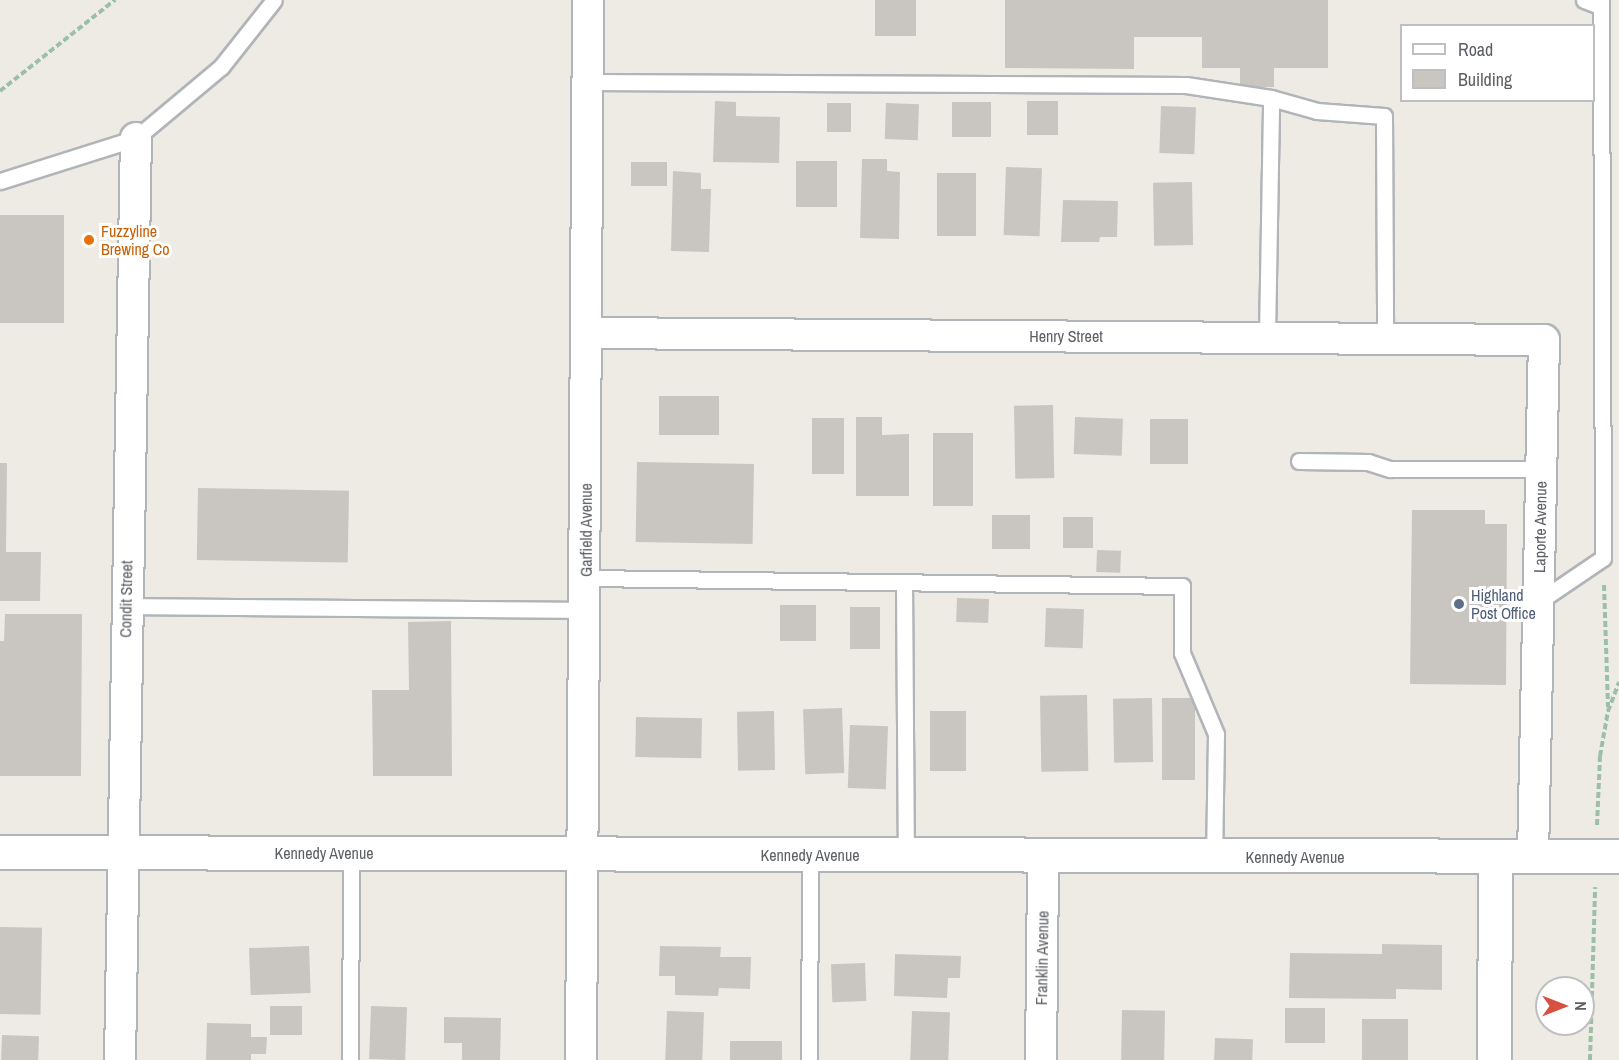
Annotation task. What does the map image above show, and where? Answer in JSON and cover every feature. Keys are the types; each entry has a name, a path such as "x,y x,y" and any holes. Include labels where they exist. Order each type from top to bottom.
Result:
{"street":[{"name":"Garfield Avenue","path":"581,1060 588,0"},
{"name":"Condit Street","path":"120,1060 125,606 136,138"},
{"name":"Henry Street","path":"587,333 1544,340"},
{"name":"Laporte Avenue","path":"1533,857 1544,340"},
{"name":"Kennedy Avenue","path":"0,852 1619,856"},
{"name":"Franklin Avenue","path":"1041,1060 1043,856"},
{"path":"1494,1060 1495,857"}],"lane":[{"path":"0,181 136,138 220,67 274,0"},
{"path":"1584,0 1601,3 1603,558"},
{"path":"588,82 1186,86 1271,98 1317,111 1384,116 1385,338"},
{"path":"1267,338 1271,98"},
{"path":"1299,461 1368,462 1390,469 1541,469"},
{"path":"1539,602 1603,558 1619,558"},
{"path":"585,578 1182,586 1182,653 1216,734 1214,856"},
{"path":"904,582 906,855"},
{"path":"125,606 585,610"},
{"path":"350,1060 351,853"},
{"path":"808,1060 810,855"}],"path":[{"path":"0,92 115,0"},
{"path":"1603,558 1608,711"},
{"path":"1598,807 1600,756 1608,711 1619,682"},
{"path":"1590,1060 1595,906"}],"building":[{"path":"875,0 916,0 916,36 875,36"},
{"path":"1005,0 1328,0 1328,68 1274,68 1274,87 1240,87 1240,68 1202,68 1202,37 1134,37 1134,69 1005,68"},
{"path":"715,101 736,102 736,116 780,117 779,163 713,162"},
{"path":"1027,101 1058,101 1058,135 1027,135"},
{"path":"952,102 991,102 991,137 952,137"},
{"path":"827,103 851,103 851,132 827,132"},
{"path":"886,103 919,104 918,140 885,139"},
{"path":"1161,106 1196,107 1194,154 1159,153"},
{"path":"862,159 887,159 887,171 900,172 899,239 860,238"},
{"path":"796,161 837,161 837,207 796,207"},
{"path":"631,162 667,162 667,186 631,186"},
{"path":"1006,167 1042,168 1040,236 1004,235"},
{"path":"673,171 701,173 701,189 711,189 709,252 671,251"},
{"path":"937,173 976,173 976,236 937,236"},
{"path":"1192,182 1193,245 1154,246 1153,183"},
{"path":"1063,200 1118,201 1117,237 1100,237 1099,242 1061,242"},
{"path":"0,215 64,215 64,323 0,323"},
{"path":"659,396 719,396 719,435 659,435"},
{"path":"1053,405 1054,478 1015,479 1014,406"},
{"path":"856,417 882,417 882,435 909,434 909,496 856,496"},
{"path":"1075,417 1123,419 1122,456 1074,454"},
{"path":"812,418 844,418 844,474 812,474"},
{"path":"1150,419 1188,419 1188,464 1150,464"},
{"path":"933,433 973,433 973,506 933,506"},
{"path":"637,462 754,464 753,544 636,542"},
{"path":"0,463 7,463 6,552 41,552 40,601 0,601"},
{"path":"198,488 349,491 348,563 197,560"},
{"name":"Highland Post Office","path":"1412,510 1485,510 1485,524 1507,524 1506,685 1410,684"},
{"path":"992,515 1030,515 1030,549 992,549"},
{"path":"1063,517 1093,517 1093,548 1063,548"},
{"path":"1097,550 1121,551 1120,573 1096,572"},
{"path":"957,598 989,599 988,623 956,622"},
{"path":"780,605 816,605 816,641 780,641"},
{"path":"850,607 880,607 880,649 850,649"},
{"path":"1046,608 1084,609 1083,648 1045,647"},
{"path":"5,614 82,614 81,776 0,776 0,641 4,641"},
{"path":"451,621 452,776 373,776 372,690 409,690 408,622"},
{"path":"1087,695 1088,771 1041,772 1040,696"},
{"path":"1152,698 1153,762 1114,763 1113,699"},
{"path":"1162,698 1195,698 1195,780 1162,780"},
{"path":"842,708 844,773 805,774 803,709"},
{"path":"774,711 775,770 738,771 737,712"},
{"path":"930,711 966,711 966,771 930,771"},
{"path":"636,717 702,718 701,758 635,757"},
{"path":"850,725 888,726 886,789 848,788"},
{"path":"0,927 42,928 40,1015 0,1014"},
{"path":"1382,944 1442,945 1442,990 1396,989 1396,999 1289,998 1290,953 1382,954"},
{"path":"309,946 311,993 251,995 249,948"},
{"path":"660,946 721,947 720,957 751,957 750,989 719,988 718,996 675,995 675,976 659,976"},
{"path":"895,954 961,956 960,978 948,978 947,998 894,996"},
{"path":"865,963 866,1001 832,1002 831,964"},
{"path":"270,1006 302,1006 302,1035 270,1035"},
{"path":"371,1006 407,1007 405,1060 369,1059"},
{"path":"1285,1008 1325,1008 1325,1043 1285,1043"},
{"path":"1122,1010 1165,1011 1164,1060 1121,1060"},
{"path":"667,1011 704,1012 702,1060 665,1060"},
{"path":"912,1011 950,1012 948,1060 910,1060"},
{"path":"444,1017 501,1018 500,1060 462,1060 462,1043 444,1043"},
{"path":"1362,1019 1408,1019 1408,1060 1362,1060"},
{"path":"207,1023 251,1024 251,1037 267,1037 266,1054 251,1054 251,1060 206,1060"},
{"path":"2,1035 39,1036 38,1060 1,1060"},
{"path":"1215,1038 1253,1039 1252,1060 1214,1060"},
{"path":"730,1041 782,1041 782,1060 730,1060"}],"place":[{"name":"Fuzzyline Brewing Co","path":"89,240"},
{"name":"Highland Post Office","path":"1459,604"}]}
